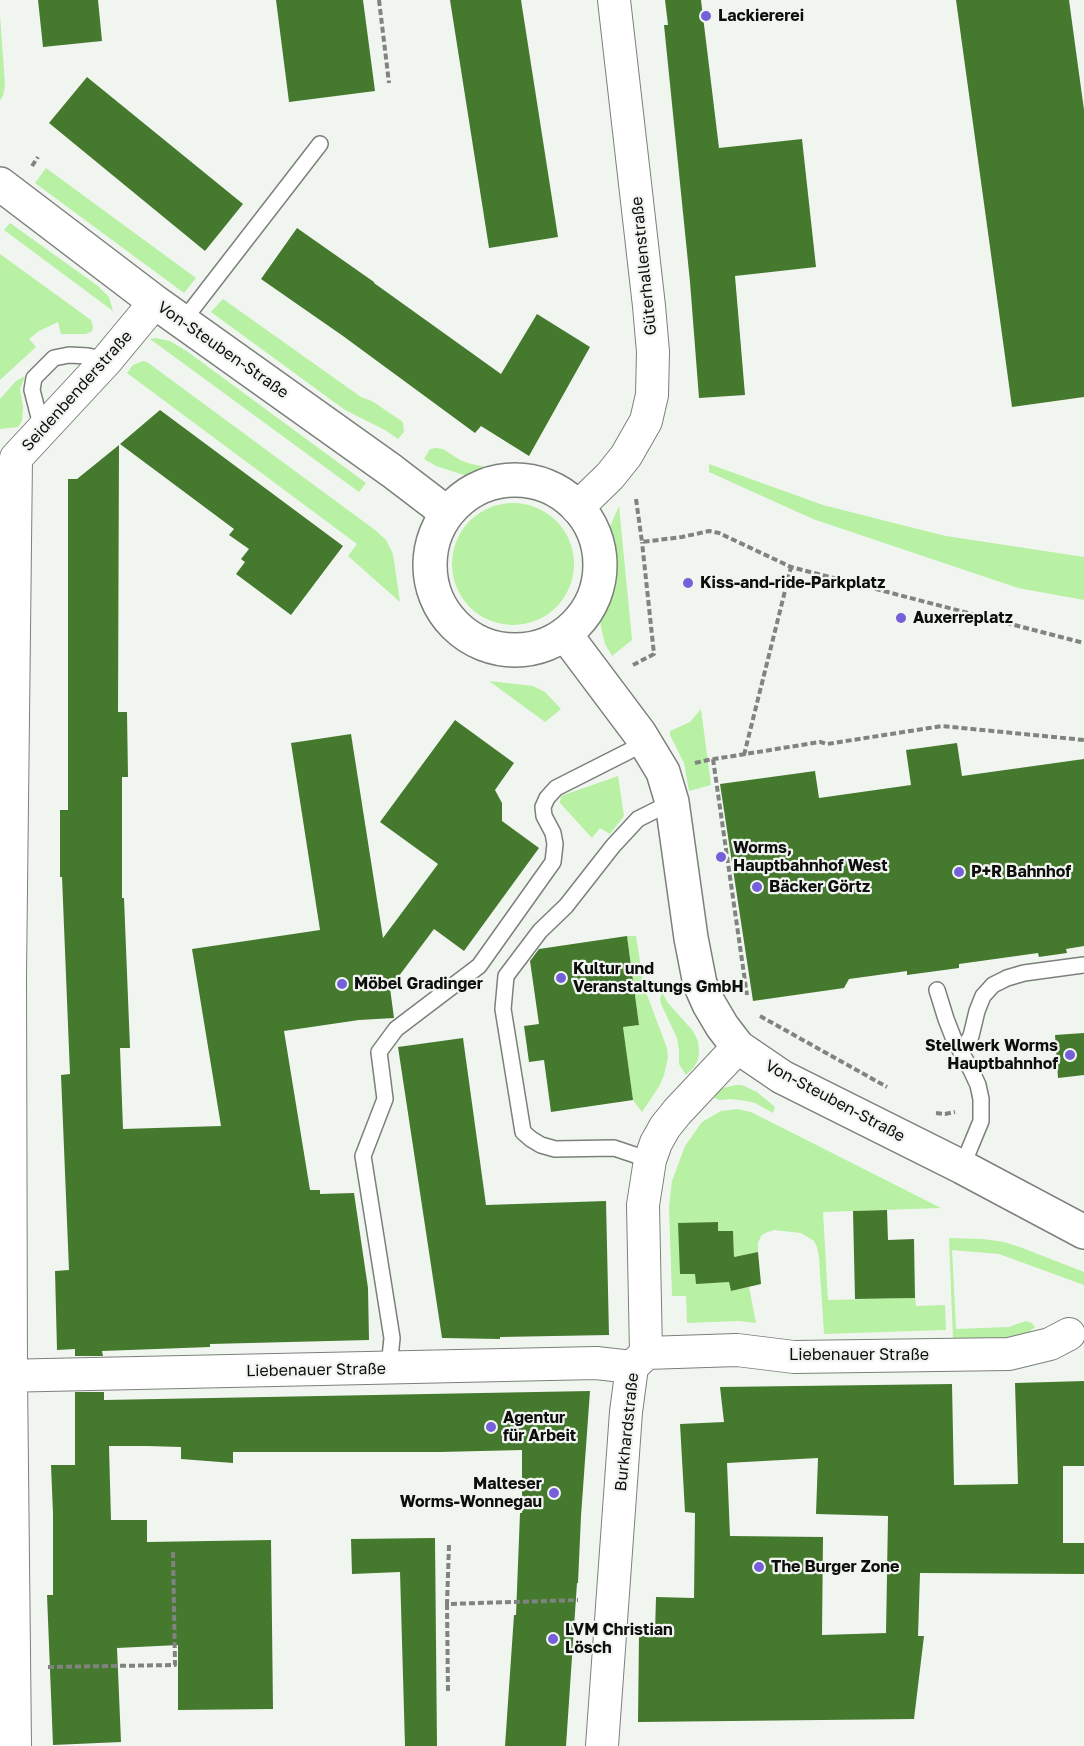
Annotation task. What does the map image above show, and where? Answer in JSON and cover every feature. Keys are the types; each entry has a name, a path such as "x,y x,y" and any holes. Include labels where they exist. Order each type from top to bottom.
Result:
{"street":[{"name":"Güterhallenstraße","path":"578,507 626,456 646,421 652,395 653,352 614,0"},
{"name":"Von-Steuben-Straße","path":"0,184 156,302 447,513"},
{"name":"Seidenbenderstraße","path":"15,1746 5,1376 8,458 42,429 107,360 156,302"},
{"path":"519,480 536,482 551,488 578,507 594,534 598,549 599,572 594,594 587,609 565,634 538,646 506,649 474,639 449,619 434,590 430,574 430,558 439,527 447,513 458,501 472,491 487,485 519,480"},
{"name":"Von-Steuben-Straße","path":"565,634 645,743 667,787 700,984 722,1026 738,1047 782,1077 962,1167 1084,1232"},
{"name":"Burkhardstraße","path":"602,1746 626,1412 639,1360 643,1205 650,1160 656,1143 676,1112 738,1047"},
{"name":"Liebenauer Straße","path":"5,1376 596,1363 737,1350 794,1357 1009,1354 1050,1344 1069,1334"}],"lane":[{"path":"183,321 320,144"},
{"path":"389,1368 392,1338 363,1156 385,1099 379,1052 396,1029 479,966 554,862 553,833 544,816 543,807 547,798 556,788 645,743"},
{"path":"650,1160 614,1148 555,1149 541,1145 523,1132 503,1009 506,976 540,931 566,906 614,846 667,787"},
{"path":"961,1053 971,1036 983,996 993,985 1024,973 1084,965"},
{"path":"937,990 945,1019 978,1085 981,1099 981,1121 962,1167"}],"path":[{"path":"379,0 389,83"},
{"path":"617,468 634,482 654,654 626,669"},
{"path":"642,542 709,531 719,533 791,567 1084,642"},
{"path":"744,755 791,567"},
{"path":"667,787 713,759 942,726 1084,740"},
{"path":"713,759 714,796 748,1003"},
{"path":"755,1013 895,1091"},
{"path":"934,1112 945,1114 959,1111"},
{"path":"448,1693 449,1545"},
{"path":"14,1668 175,1665 173,1549"},
{"path":"447,1604 612,1600"}],"green space":[{"path":"0,15 5,85 0,100"},
{"path":"46,168 196,278 184,293 35,183"},
{"path":"10,223 98,286 109,297 113,311 4,230"},
{"path":"0,254 91,320 93,327 92,331 86,334 61,334 58,322 39,331 29,339 36,347 0,380"},
{"path":"223,299 361,397 372,401 403,422 404,432 398,439 345,410 211,312"},
{"path":"150,339 170,341 188,352 366,483 359,492"},
{"path":"143,361 386,540 393,554 400,602 348,556 357,544 127,373 133,365"},
{"path":"25,376 20,389 23,407 22,421 18,427 0,429 0,399 16,381"},
{"path":"430,449 443,449 460,460 487,467 487,472 464,475 436,466 424,459"},
{"path":"709,464 823,505 946,536 1084,557 1084,600 1018,588 813,519 709,472"},
{"path":"513,503 536,507 556,521 570,541 574,564 570,587 556,607 536,621 513,625 490,621 470,607 456,587 452,564 456,541 470,521 490,507"},
{"path":"619,506 632,640 612,656 605,644 600,618 609,570 609,529"},
{"path":"489,681 533,686 545,692 561,709 545,722"},
{"path":"701,709 711,785 689,791 684,763 670,731 690,722"},
{"path":"618,776 624,816 610,834 600,828 592,838 560,803 561,796"},
{"path":"627,936 636,936 644,987 667,1048 668,1058 660,1085 642,1112 633,1100 623,1027 639,1025"},
{"path":"662,992 668,1003 693,1031 698,1041 698,1060 686,1075 679,1064 677,1038 661,1004"},
{"path":"742,1085 757,1092 775,1107 773,1113 755,1103 731,1099 720,1100 712,1097 723,1088"},
{"path":"737,1109 751,1112 941,1208 823,1212 828,1300 915,1298 916,1306 945,1305 946,1330 824,1334 819,1257 814,1241 801,1233 774,1230 761,1236 758,1252 734,1257 733,1231 718,1231 717,1222 678,1224 696,1283 729,1282 731,1291 749,1287 756,1323 739,1321 687,1323 686,1296 672,1296 669,1206 672,1181 685,1146 702,1122 721,1111"},
{"path":"949,1238 983,1239 1020,1247 1084,1272 1084,1285 999,1254 952,1250 956,1329 1009,1327 1026,1321 1035,1327 1024,1336 1016,1338 953,1340"}],"building":[{"path":"38,0 98,0 102,41 43,47"},
{"path":"276,0 363,0 375,91 289,102"},
{"path":"450,0 521,0 558,237 489,248"},
{"path":"665,0 701,0 719,148 802,139 816,267 735,276 745,395 699,398 690,282 664,25 668,25"},
{"path":"956,0 1069,0 1084,110 1084,397 1012,407"},
{"path":"87,77 243,204 205,251 49,123"},
{"path":"297,228 501,374 537,314 590,347 529,456 481,426 475,433 261,279"},
{"path":"160,410 343,546 291,615 236,574 245,562 241,559 249,549 229,535 234,529 120,444"},
{"path":"119,445 118,712 127,712 128,777 122,777 122,898 124,898 130,1048 120,1048 123,1129 221,1126 192,949 320,930 291,743 351,734 383,938 438,864 380,822 455,720 514,763 495,790 502,803 502,821 539,848 464,951 434,929 390,988 394,1018 359,1020 284,1031 310,1190 320,1190 320,1194 354,1193 368,1288 369,1340 210,1344 210,1347 102,1351 103,1356 75,1356 75,1349 57,1350 55,1271 69,1270 61,1075 70,1074 62,877 60,877 60,810 68,810 68,479 77,479"},
{"name":"P+R Bahnhof","path":"957,743 962,776 1084,759 1084,946 1066,949 1067,953 1039,957 1038,953 959,964 959,968 907,975 907,971 849,979 844,988 753,1001 720,784 815,771 819,798 911,785 906,750"},
{"path":"627,936 639,1025 623,1027 633,1100 551,1112 544,1060 529,1062 524,1026 539,1024 530,961 539,949"},
{"name":"Stellwerk Worms Hauptbahnhof","path":"1084,1033 1084,1075 1058,1078 1055,1035"},
{"path":"463,1038 486,1205 606,1201 609,1335 500,1337 500,1339 442,1338 398,1047"},
{"path":"887,1210 888,1240 914,1239 915,1298 855,1299 853,1211"},
{"path":"718,1222 718,1231 733,1231 734,1257 758,1252 761,1284 731,1291 729,1282 696,1284 695,1274 680,1274 678,1223"},
{"path":"1084,1381 1084,1466 1063,1466 1063,1543 1084,1543 1084,1574 920,1573 918,1636 924,1636 914,1719 638,1722 639,1634 655,1633 656,1597 694,1598 695,1513 685,1512 680,1424 724,1422 720,1387 952,1384 954,1485 1018,1484 1015,1383","holes":["818,1458 816,1514 888,1516 886,1633 822,1635 823,1537 730,1536 727,1463"]},
{"path":"590,1391 566,1746 505,1746 514,1615 516,1615 520,1513 522,1513 522,1450 233,1452 233,1463 181,1459 181,1447 147,1446 109,1446 111,1520 147,1520 147,1542 271,1540 273,1709 178,1710 178,1645 117,1648 121,1742 53,1745 47,1595 53,1595 51,1465 75,1465 75,1392 104,1392 104,1400"},
{"path":"435,1538 437,1746 405,1746 400,1572 352,1574 351,1539"}],"place":[{"name":"Lackiererei","path":"706,16"},
{"name":"Kiss-and-ride-Parkplatz","path":"688,583"},
{"name":"Auxerreplatz","path":"901,618"},
{"name":"Worms, Hauptbahnhof West","path":"721,857"},
{"name":"P+R Bahnhof","path":"959,872"},
{"name":"Bäcker Görtz","path":"757,887"},
{"name":"Kultur und Veranstaltungs GmbH","path":"561,978"},
{"name":"Möbel Gradinger","path":"342,984"},
{"name":"Stellwerk Worms Hauptbahnhof","path":"1070,1055"},
{"name":"Agentur für Arbeit","path":"491,1427"},
{"name":"Malteser Worms-Wonnegau","path":"554,1493"},
{"name":"The Burger Zone","path":"759,1567"},
{"name":"LVM Christian Lösch","path":"553,1639"}]}
